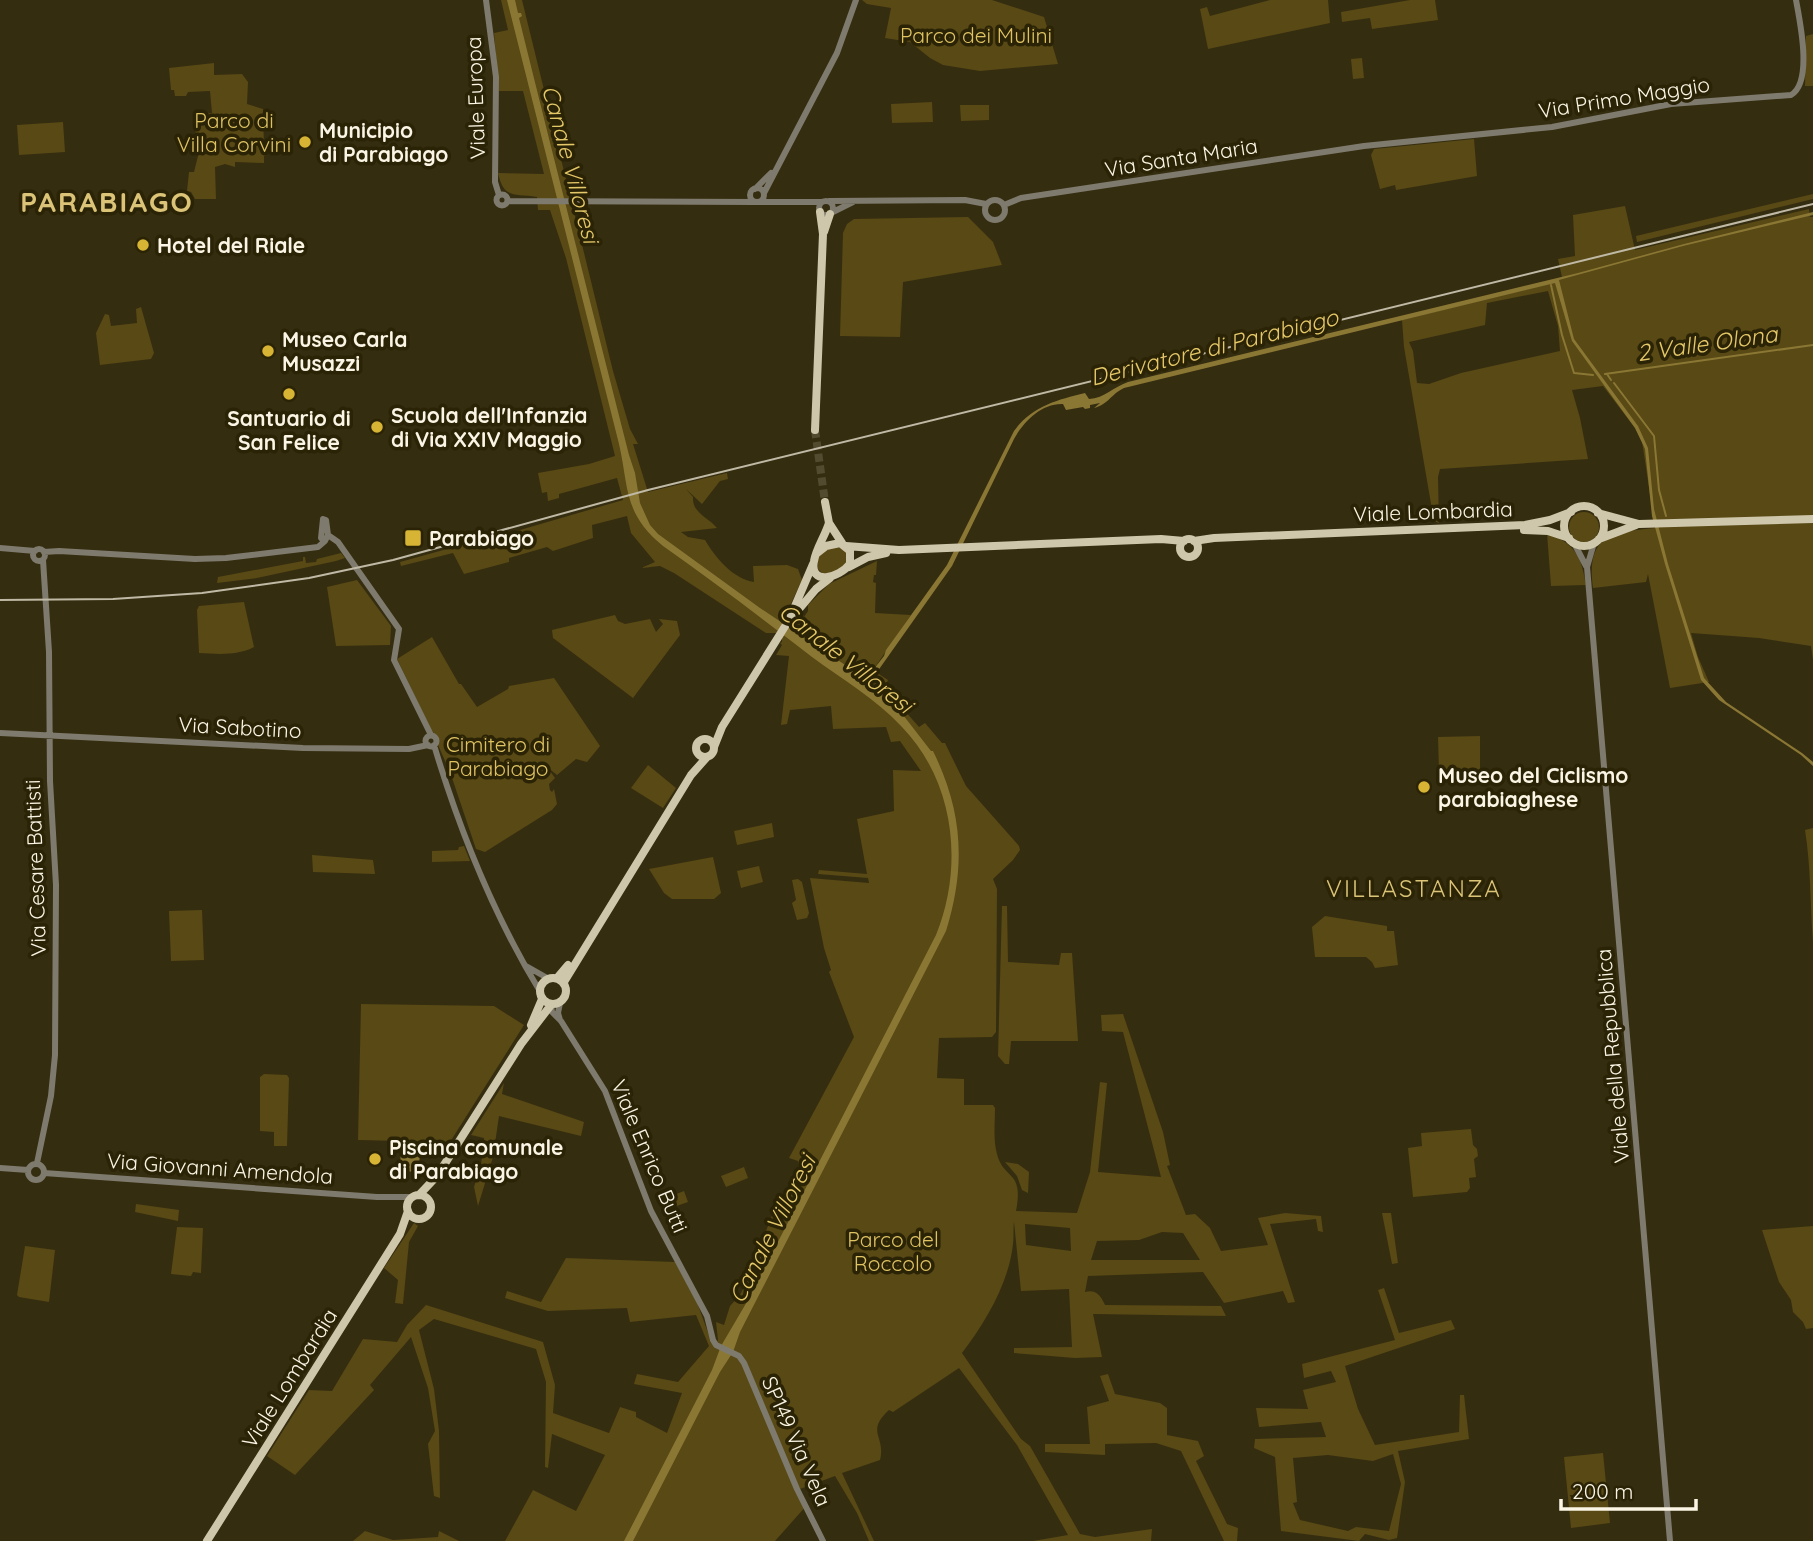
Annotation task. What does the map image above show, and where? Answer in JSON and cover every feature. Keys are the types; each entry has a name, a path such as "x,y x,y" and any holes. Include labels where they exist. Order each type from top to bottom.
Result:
{"main road":[{"path":"815,430 823,234 820,207"},
{"path":"823,234 831,213"},
{"path":"825,502 834,534 851,558 847,568"},
{"path":"1639,524 1584,546 1571,541 1565,524 1571,512 1585,507 1639,524 1813,519"},
{"name":"Viale Lombardia","path":"1294,536 1525,525 1571,512"},
{"path":"1597,541 1604,526 1598,513"},
{"path":"817,553 829,523"},
{"name":"Viale Lombardia","path":"788,622 817,553 837,542 899,550 1532,530 1548,531 1571,541"},
{"name":"Viale Lombardia","path":"1147,541 1170,546 1182,555 1190,557 1211,542 1226,538"},
{"path":"1182,555 1180,547 1189,541 1198,547 1197,553"},
{"name":"Viale Lombardia","path":"521,1044 542,996 608,908 703,756 711,754 722,727 788,622 816,589 830,578 869,557 899,550"},
{"path":"813,564 818,574 830,578"},
{"name":"Viale Lombardia","path":"703,756 696,744 702,739 708,739 722,727"},
{"path":"708,739 714,747"},
{"path":"542,996 555,1004 565,994 557,979"},
{"name":"Viale Lombardia","path":"207,1541 400,1234 416,1196 437,1176 521,1044 555,1004"},
{"name":"Viale Lombardia","path":"400,1234 429,1213 429,1201 437,1176"},
{"path":"416,1196 429,1201"},
{"path":"408,1210 413,1217 420,1218"}],"street":[{"name":"Viale Europa","path":"486,0 496,77 495,181 499,195 505,195 508,201 720,201"},
{"name":"Via Primo Maggio","path":"1364,146 1552,127 1671,104 1791,95 1800,85 1803,68 1796,0"},
{"path":"757,202 762,200 775,169 837,53 855,2"},
{"name":"Via Santa Maria","path":"1004,205 1021,198 1364,146"},
{"path":"720,201 740,197 753,190 775,169"},
{"path":"753,190 760,189 764,194 782,200"},
{"path":"753,190 751,197 757,202"},
{"name":"Via Santa Maria","path":"820,207 830,201 858,200 965,200 986,205 995,200 1004,205"},
{"name":"Via Santa Maria","path":"831,213 858,200"},
{"path":"720,201 805,201 820,207 825,215 831,213 834,206 830,201"},
{"name":"Via Santa Maria","path":"986,205 986,215 994,220 1003,215 1004,205"},
{"path":"0,548 23,551 40,557 59,551 195,559 318,547 325,538 340,545 399,629 394,660 431,735 437,740 431,745 482,878 542,996"},
{"path":"1571,541 1587,567"},
{"path":"1587,567 1597,541"},
{"name":"Via Cesare Battisti","path":"37,1163 51,1096 55,1055 56,882 49,735 49,652 40,557"},
{"name":"Viale della Repubblica","path":"1587,567 1670,1541"},
{"name":"Via Sabotino","path":"0,733 303,748 409,749 431,745"},
{"path":"522,961 530,969 557,979"},
{"name":"Viale Enrico Butti","path":"555,1004 552,1012 561,1021 605,1091 651,1211 707,1316 716,1345 739,1356"},
{"path":"539,1022 549,1019 561,1021"},
{"path":"37,1163 43,1167 44,1173 41,1179 34,1180 29,1176 28,1170 31,1165 37,1163"},
{"path":"0,1168 28,1170"},
{"name":"Via Giovanni Amendola","path":"44,1173 393,1198 416,1196"},
{"path":"393,1198 408,1210"},
{"name":"SP149 Via Vela","path":"739,1356 797,1489 823,1541"}],"green space":[{"name":"Parco del Roccolo","path":"501,0 522,0 613,371 630,429 638,444 633,444 648,492 727,473 728,479 720,481 702,504 686,489 693,497 698,511 717,528 681,532 688,537 705,540 725,566 746,580 754,582 753,566 787,565 798,569 802,580 782,623 788,627 799,624 800,620 792,620 796,614 802,620 799,612 801,609 804,617 808,605 829,584 877,561 873,582 876,583 875,613 911,615 873,670 888,680 886,684 878,686 897,702 919,727 925,723 942,743 945,743 966,786 1019,846 1020,850 1013,860 993,879 997,889 996,1032 992,1037 939,1038 937,1078 964,1079 964,1105 993,1105 995,1108 996,1149 1000,1162 1017,1188 1016,1211 1077,1213 1090,1172 1100,1082 1107,1083 1098,1172 1161,1177 1123,1032 1102,1031 1101,1015 1123,1014 1163,1132 1170,1165 1167,1166 1186,1215 1195,1214 1210,1228 1221,1251 1268,1245 1258,1218 1285,1213 1321,1216 1323,1232 1318,1231 1316,1219 1270,1224 1295,1302 1288,1303 1283,1291 1224,1303 1203,1272 1088,1276 1085,1292 1098,1294 1105,1305 1221,1306 1226,1316 1093,1314 1102,1357 1075,1358 1014,1353 1014,1348 1072,1347 1069,1289 1021,1291 1014,1222 1007,1273 987,1316 962,1353 1021,1439 1030,1446 1080,1534 1095,1537 1152,1529 1151,1541 1033,1541 1068,1535 1017,1445 959,1368 893,1412 889,1410 882,1417 877,1429 881,1445 880,1460 842,1473 874,1541 869,1541 857,1513 835,1476 800,1489 807,1505 775,1541 505,1541 533,1490 576,1511 605,1455 552,1434 548,1468 545,1467 546,1382 536,1349 434,1319 419,1330 434,1389 439,1431 440,1498 434,1496 428,1444 435,1431 428,1388 411,1337 370,1385 374,1390 295,1475 267,1456 309,1390 332,1391 363,1339 397,1342 407,1325 426,1305 543,1342 555,1385 553,1413 609,1433 620,1407 636,1412 636,1417 667,1433 682,1393 634,1384 637,1374 678,1382 709,1346 696,1315 630,1322 627,1308 548,1311 505,1298 507,1291 541,1302 566,1258 675,1262 695,1297 710,1338 716,1344 716,1322 724,1325 730,1306 740,1295 770,1235 766,1231 773,1213 780,1211 799,1170 798,1161 789,1158 854,1037 829,972 831,970 810,878 869,883 868,878 818,874 819,870 867,874 857,819 894,811 893,770 921,771 900,741 891,742 886,727 833,729 831,706 790,710 787,724 781,725 789,656 776,655 782,645 782,638 777,633 766,633 660,566 641,568 655,562 631,533 627,516 592,525 593,538 553,551 547,547 509,558 509,562 464,574 453,553 401,566 400,562 623,500 617,478 559,494 559,498 548,501 547,492 542,493 538,473 589,464 615,456 566,258 550,210 538,210 537,197 512,194 500,182 498,173 544,174 523,91 499,91 494,33 508,30","holes":["1025,1224 1070,1228 1071,1251 1026,1245","1162,1232 1183,1233 1200,1260 1091,1260 1097,1241 1139,1240"]},
{"name":"Parco dei Mulini","path":"862,0 992,0 1044,17 1058,64 980,71 943,65 910,42 885,38 891,8 867,4"},
{"path":"1270,0 1328,0 1330,23 1208,49 1200,9 1207,7 1210,16"},
{"path":"1410,0 1435,0 1438,20 1372,29 1370,18 1342,22 1341,12"},
{"path":"1813,34 1813,86 1805,86 1806,36"},
{"path":"1362,58 1364,78 1353,79 1351,59"},
{"name":"Parco di Villa Corvini","path":"214,63 214,75 242,74 248,82 247,104 263,109 264,148 267,148 267,155 264,156 264,163 235,162 235,167 225,164 215,167 216,199 195,199 191,192 187,191 189,172 194,172 198,156 194,115 212,113 210,91 188,92 186,96 175,96 174,90 171,90 169,68"},
{"path":"932,102 933,122 892,123 891,104"},
{"path":"960,105 989,105 989,120 961,121"},
{"path":"63,122 65,152 19,155 17,125"},
{"path":"1474,139 1477,176 1396,190 1395,185 1380,189 1371,155 1374,149"},
{"path":"1813,194 1813,199 1637,242 1636,236"},
{"path":"1625,206 1635,250 1809,209 1810,217 1813,217 1813,660 1811,646 1759,638 1691,633 1709,682 1670,688 1648,574 1646,582 1593,588 1593,557 1604,540 1625,532 1655,528 1642,441 1603,386 1572,390 1588,459 1440,469 1439,523 1434,521 1404,347 1402,320 1548,284 1562,277 1558,259 1575,256 1573,215","holes":["1548,291 1558,326 1560,351 1461,373 1429,384 1417,383 1413,351 1409,342 1485,325 1487,303"]},
{"path":"968,217 993,242 1002,265 903,282 900,337 840,336 843,233 847,224 854,219"},
{"path":"141,307 154,353 151,359 100,365 96,333 105,314 109,315 111,326 137,323 136,309"},
{"path":"1584,512 1595,516 1599,527 1595,538 1584,542 1573,538 1569,527 1573,516"},
{"path":"1547,533 1570,546 1575,552 1582,566 1586,585 1551,586"},
{"path":"835,545 847,552 847,562 835,573 823,574 818,569 818,555"},
{"path":"341,553 345,558 336,561 257,578 217,583 218,577 303,561 303,557 306,563 316,562 317,559"},
{"path":"357,580 391,626 390,645 336,646 327,587"},
{"path":"244,602 254,647 234,653 199,653 199,606"},
{"path":"615,615 618,621 625,624 650,619 656,632 663,624 659,619 677,621 680,635 633,698 553,638 552,630"},
{"name":"Cimitero di Parabiago","path":"432,637 459,684 477,707 509,686 554,678 600,746 587,762 576,759 557,775 547,767 555,778 549,784 552,792 554,789 557,804 552,810 485,852 476,849 438,745 438,738 431,730 397,659"},
{"path":"1480,736 1480,772 1439,772 1438,737"},
{"path":"648,765 676,788 663,808 631,788"},
{"path":"772,823 774,837 737,845 734,831"},
{"path":"1813,828 1813,942 1805,830"},
{"path":"464,846 470,861 432,862 432,851 458,850"},
{"path":"312,855 373,860 375,874 313,872"},
{"path":"713,857 721,893 714,899 672,899 664,893 649,869"},
{"path":"759,866 763,882 741,888 737,871"},
{"path":"798,879 802,882 809,913 807,918 797,920 792,903 796,900 792,880"},
{"path":"1002,906 1007,906 1008,962 1059,965 1061,953 1072,953 1078,1041 1011,1041 1009,1064 1005,1064 998,1056"},
{"path":"202,910 204,960 171,961 169,911"},
{"path":"1325,916 1387,926 1387,931 1394,931 1398,965 1375,968 1366,957 1315,957 1312,927"},
{"path":"361,1004 494,1006 524,1025 450,1142 358,1140"},
{"path":"264,1074 287,1075 289,1078 287,1146 274,1146 274,1132 260,1131 260,1077"},
{"path":"504,1083 502,1094 584,1122 581,1136 499,1116 493,1157 478,1206 474,1187 481,1165 484,1138 471,1135"},
{"path":"1471,1129 1478,1156 1474,1159 1476,1177 1469,1178 1470,1188 1467,1192 1413,1197 1408,1148 1422,1146 1421,1133"},
{"path":"1005,1162 1018,1164 1029,1172 1028,1193 1022,1190 1017,1176"},
{"path":"744,1167 748,1178 726,1187 721,1176"},
{"path":"684,1191 688,1202 665,1210 661,1200"},
{"path":"136,1204 179,1210 178,1221 135,1212"},
{"path":"1382,1213 1391,1213 1398,1263 1392,1264"},
{"path":"414,1223 418,1226 409,1242 403,1304 395,1303 398,1280 384,1268"},
{"path":"1813,1226 1813,1328 1806,1329 1793,1312 1791,1300 1779,1282 1762,1230"},
{"path":"177,1227 203,1228 201,1273 193,1272 191,1276 171,1274"},
{"path":"25,1246 55,1250 49,1302 17,1295"},
{"path":"1384,1288 1399,1333 1451,1320 1455,1329 1345,1366 1358,1409 1375,1445 1459,1432 1460,1395 1464,1395 1469,1439 1398,1451 1405,1482 1397,1538 1389,1540 1365,1534 1359,1541 1281,1531 1275,1457 1254,1448 1255,1439 1326,1437 1321,1422 1259,1427 1256,1408 1308,1409 1303,1390 1336,1382 1331,1371 1304,1378 1302,1364 1395,1340 1378,1290","holes":["1393,1454 1401,1484 1389,1531 1356,1527 1348,1531 1300,1520 1293,1503 1297,1502 1293,1458 1328,1455 1373,1461"]},
{"path":"1108,1374 1115,1394 1160,1403 1167,1408 1167,1435 1198,1441 1204,1456 1196,1461 1227,1524 1238,1528 1237,1541 1224,1541 1181,1451 1156,1443 1105,1444 1105,1455 1045,1452 1045,1444 1090,1444 1087,1407 1109,1401 1100,1376"},
{"path":"1603,1453 1610,1523 1571,1528 1564,1457"},
{"path":"365,1531 393,1540 438,1537 439,1531 459,1541 353,1541"}],"shaded area":[{"path":"507,0 515,0 518,13 522,16 519,18 635,473 640,503 650,525 658,534 760,608 866,679 947,565 1014,431 1021,422 1046,405 1085,393 1089,399 1095,398 1128,382 1578,273 1813,212 1813,215 1683,246 1559,280 1574,339 1638,426 1648,448 1654,509 1668,564 1704,678 1726,702 1802,753 1813,762 1813,766 1801,755 1719,700 1701,680 1652,516 1645,449 1635,428 1572,341 1555,283 1124,388 1094,408 1100,403 1090,405 1090,408 1066,410 1063,404 1055,404 1034,414 1023,426 1014,439 952,566 870,682 893,702 933,751 950,796 956,818 959,862 957,884 946,931 740,1332 733,1352 720,1372 633,1541 624,1541 712,1370 721,1346 748,1300 936,935 945,909 952,853 943,799 934,773 920,749 902,727 870,698 663,546 650,534 634,511"},
{"path":"420,1146 419,1172 400,1171 401,1147"}],"waterway":[{"name":"2 Valle Olona","path":"1551,285 1574,373 1593,375"},
{"name":"2 Valle Olona","path":"1605,374 1813,345"},
{"name":"2 Valle Olona","path":"1607,374 1611,380"},
{"name":"2 Valle Olona","path":"1614,383 1654,436 1659,490 1666,516"}],"tunnel":[{"path":"815,430 825,502"}],"railway":[{"path":"0,600 113,599 202,593 309,578 393,560 648,490 1813,204"}],"place":[{"name":"Municipio di Parabiago","path":"305,142"},
{"name":"Hotel del Riale","path":"143,245"},
{"name":"Museo Carla Musazzi","path":"268,351"},
{"name":"Santuario di San Felice","path":"289,394"},
{"name":"Scuola dell'Infanzia di Via XXIV Maggio","path":"377,427"},
{"name":"Parabiago","path":"413,538"},
{"name":"Museo del Ciclismo parabiaghese","path":"1424,787"},
{"name":"Piscina comunale di Parabiago","path":"375,1159"}],"district":[{"name":"PARABIAGO","path":"107,201"},
{"name":"VILLASTANZA","path":"1414,888"}],"water label":[{"name":"Canale Villoresi","path":"571,164"},
{"name":"Derivatore di Parabiago","path":"1214,347"},
{"name":"Canale Villoresi","path":"846,658"},
{"name":"Canale Villoresi","path":"772,1229"}]}
